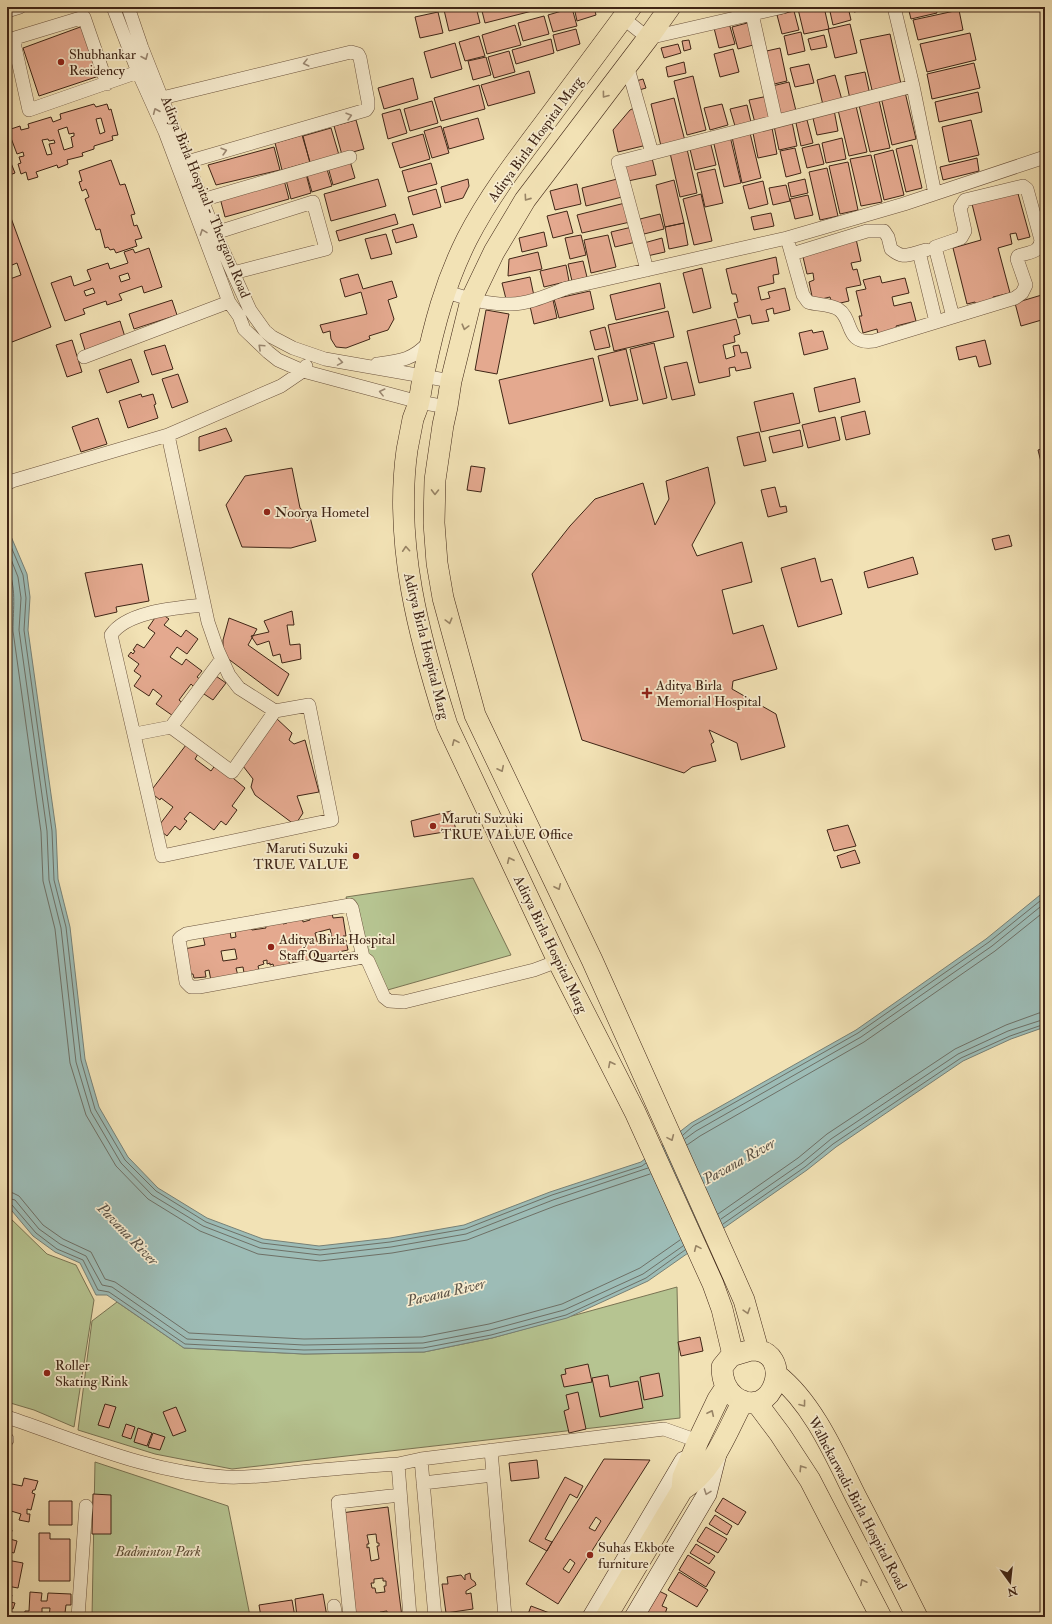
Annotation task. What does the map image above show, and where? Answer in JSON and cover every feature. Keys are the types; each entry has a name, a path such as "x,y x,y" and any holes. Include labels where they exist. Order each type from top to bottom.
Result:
{"main road":[{"name":"Aditya Birla Hospital Marg","path":"670,7 525,200 494,252 471,300 451,381 448,407 443,425 435,480 434,523 437,563 443,598 475,715 553,876 654,1103 733,1275 744,1300 758,1350"},
{"name":"Aditya Birla Hospital Marg","path":"627,13 500,183 468,238 444,291 431,340 419,402 413,418 407,451 404,524 407,566 414,604 436,691 447,725 558,961 635,1112 713,1284 722,1309 733,1355"},
{"path":"624,1089 645,1080"},
{"path":"758,1350 771,1358 776,1368 777,1375 769,1395 764,1399 749,1401 734,1396 726,1387 723,1381 722,1367 725,1361 733,1355 744,1351 758,1350"},
{"name":"Walhekarwadi-Birla Hospital Road","path":"777,1375 788,1384 811,1415 837,1459 917,1617"},
{"path":"606,1617 682,1490 683,1477 696,1445 718,1399 726,1387"},
{"path":"682,1490 694,1483 717,1454 749,1401"},
{"path":"749,1401 780,1434 810,1480 881,1617"},
{"path":"592,1617 687,1456 696,1445"},
{"path":"634,1617 707,1494 717,1454"}],"street":[{"path":"7,10 20,7"},
{"name":"Aditya Birla Hospital - Thergaon Road","path":"113,7 138,72 165,132 229,302 239,316 244,329 254,340 278,360 302,371 419,402 448,407"},
{"path":"128,7 142,48 215,233 250,310 264,331 293,348 325,359 451,381"},
{"path":"627,13 648,38 783,7"},
{"path":"894,7 913,86 935,194"},
{"path":"752,14 776,121"},
{"path":"107,84 84,17 15,38 15,47 29,110 107,84 138,72"},
{"path":"162,98 351,52 358,54 360,58 368,101 368,107 366,110 187,162"},
{"path":"627,65 652,153"},
{"path":"647,270 618,162 913,86"},
{"path":"202,200 350,157"},
{"path":"444,291 471,300 511,304 534,300 567,288 787,238 935,194 1045,157"},
{"path":"787,238 803,294 808,302 837,309 842,313 856,338 865,342 874,341 1015,298 1022,293 1026,285 1017,259 1018,256 1037,250 1041,246 1041,240 1027,189 1023,186 965,200 960,208 965,231 961,238 935,247 904,256 897,254 891,249 888,237 884,231 877,230 867,231 792,254"},
{"path":"215,233 313,202 326,249 233,273"},
{"path":"935,247 953,317"},
{"path":"918,252 936,322"},
{"path":"84,357 229,302"},
{"path":"364,366 399,361 414,357 422,351 431,340"},
{"path":"10,482 168,435 281,386 302,371 313,355"},
{"path":"168,435 208,622 221,660 229,675 239,688 275,711 309,705 332,820 162,856 111,635 119,626 134,619 160,611 204,605"},
{"path":"135,734 171,727 221,660"},
{"path":"171,727 232,772 275,711"},
{"path":"363,957 194,988 189,986 186,982 180,939 186,934 350,905 352,908 363,957 368,961 384,997 396,1002 404,1002 534,970 558,961"},
{"path":"7,1418 101,1451 142,1463 226,1477 260,1476 398,1464 421,1459 664,1429 696,1445"},
{"path":"491,1450 505,1617"},
{"path":"421,1459 436,1617"},
{"path":"398,1464 410,1617"},
{"path":"423,1483 493,1475"},
{"path":"350,1617 338,1502 400,1495"},
{"path":"78,1617 86,1506"}],"green space":[{"path":"473,878 511,955 377,993 346,897"},
{"path":"7,1215 47,1254 76,1265 94,1300 74,1427 34,1410 7,1402"},
{"path":"677,1287 680,1418 232,1469 155,1454 78,1430 92,1321 117,1302 184,1348 304,1354 424,1352 492,1338"},
{"name":"Badminton Park","path":"95,1462 228,1506 250,1616 92,1617"}],"water":[{"name":"Pavana River","path":"7,527 27,574 30,597 28,630 56,830 58,879 70,927 85,1059 99,1107 128,1157 158,1188 207,1218 263,1239 319,1246 390,1238 464,1225 550,1192 641,1162 691,1123 856,1030 986,939 1045,891 1045,1027 1011,1039 963,1061 836,1147 807,1170 648,1281 567,1318 492,1338 424,1352 304,1354 184,1348 107,1295 96,1295 80,1263 55,1252 33,1236 7,1205"}],"building":[{"path":"457,7 476,7 480,23 449,31 444,10"},
{"path":"481,7 535,7 536,10 485,23"},
{"path":"574,7 594,7 596,15 577,21"},
{"path":"805,7 824,7 829,29 804,34 798,9"},
{"path":"829,7 848,7 851,20 833,25"},
{"path":"853,7 878,7 854,12"},
{"path":"908,7 935,7 937,13 911,19"},
{"path":"572,8 577,26 553,32 548,15"},
{"path":"959,10 963,30 918,40 913,20"},
{"path":"794,11 799,30 782,34 777,15"},
{"path":"438,12 443,33 420,38 415,17"},
{"path":"544,16 549,34 523,41 518,23"},
{"path":"751,22 757,44 738,49 732,27"},
{"path":"729,23 735,44 719,48 714,28"},
{"path":"850,24 857,53 835,58 828,29"},
{"path":"515,25 521,45 487,54 482,35"},
{"name":"Shubhankar Residency","path":"83,26 99,76 39,96 23,48"},
{"path":"576,29 580,44 557,51 553,35"},
{"path":"801,32 805,51 788,55 784,36"},
{"path":"970,33 976,60 927,72 920,44"},
{"path":"890,34 901,84 872,90 860,40"},
{"path":"824,35 827,47 811,50 808,39"},
{"path":"479,36 485,56 465,61 459,42"},
{"path":"551,39 554,53 516,64 512,50"},
{"path":"689,40 691,49 684,51 682,41"},
{"path":"455,43 462,69 431,78 424,52"},
{"path":"678,44 681,53 664,58 661,48"},
{"path":"780,48 787,81 770,85 762,52"},
{"path":"733,49 739,72 720,77 714,54"},
{"path":"509,51 515,72 494,78 488,57"},
{"path":"486,57 491,75 473,80 468,61"},
{"path":"684,62 686,73 668,77 666,67"},
{"path":"974,63 980,88 932,99 927,74"},
{"path":"809,64 814,83 795,87 790,68"},
{"path":"529,71 535,93 488,106 481,85"},
{"path":"865,72 870,95 850,99 845,76"},
{"path":"835,75 842,100 823,105 817,80"},
{"path":"693,76 706,130 687,135 674,81"},
{"path":"413,78 418,99 384,109 378,88"},
{"path":"643,79 646,88 639,90 636,81"},
{"path":"789,82 797,115 777,120 768,87"},
{"path":"479,85 485,109 441,121 434,98"},
{"path":"905,92 916,139 892,145 881,97"},
{"path":"978,92 982,112 939,122 935,102"},
{"path":"768,96 774,119 755,123 749,100"},
{"path":"674,98 685,141 661,146 651,104"},
{"path":"879,100 890,148 870,152 859,105"},
{"path":"432,101 438,123 410,131 404,109"},
{"path":"94,104 96,107 107,104 109,110 111,109 118,135 112,136 113,140 94,146 94,149 82,153 83,156 67,160 68,164 58,168 57,165 36,172 38,177 28,180 26,172 21,174 18,164 21,163 19,157 24,156 23,152 17,154 8,130 20,126 21,130 29,128 28,124 51,117 53,122 61,119 60,114","holes":["101,118 105,132 100,134 96,119","67,127 69,134 74,133 74,136 71,137 73,147 64,150 58,130","42,140 54,140 55,143 49,144 52,154 47,155"]},
{"path":"722,104 728,125 710,130 704,108"},
{"path":"747,105 751,122 735,126 730,109"},
{"path":"856,106 867,152 849,156 838,110"},
{"path":"636,107 647,145 618,152 613,130 630,110"},
{"path":"400,109 407,133 388,139 382,114"},
{"path":"834,110 838,131 817,135 812,114"},
{"path":"478,118 484,139 449,149 443,128"},
{"path":"356,120 364,149 342,155 334,126"},
{"path":"807,120 813,143 801,146 796,123"},
{"path":"971,120 979,155 949,162 942,127"},
{"path":"792,122 797,146 779,150 774,126"},
{"path":"441,126 449,153 432,158 424,131"},
{"path":"331,128 339,155 310,163 303,136"},
{"path":"772,128 777,154 758,158 753,133"},
{"path":"750,133 761,178 742,183 732,137"},
{"path":"423,134 430,159 400,168 392,143"},
{"path":"302,135 310,162 282,170 275,143"},
{"path":"730,136 741,183 724,187 713,140"},
{"path":"842,138 846,159 826,163 822,143"},
{"path":"710,141 716,165 695,170 689,145"},
{"path":"819,144 824,164 807,168 802,148"},
{"path":"912,145 922,188 906,192 896,149"},
{"path":"274,147 280,170 216,185 208,165"},
{"path":"795,148 801,173 786,177 780,151"},
{"path":"687,149 697,193 680,197 670,153"},
{"path":"893,150 904,195 884,200 874,155"},
{"path":"7,153 15,173 7,176"},
{"path":"871,155 882,202 861,206 850,159"},
{"path":"652,158 656,175 628,181 624,164"},
{"path":"977,158 979,171 943,180 940,167"},
{"path":"111,160 120,185 125,184 135,214 131,215 134,226 137,225 142,238 135,240 137,246 116,253 114,249 110,250 108,247 105,248 100,229 96,230 85,199 89,197 86,189 82,191 79,182 82,181 79,171"},
{"path":"350,161 355,178 333,185 328,167"},
{"path":"848,162 858,210 840,214 829,166"},
{"path":"431,163 437,184 408,192 402,171"},
{"path":"326,166 332,186 312,192 306,172"},
{"path":"827,168 838,216 820,220 809,172"},
{"path":"715,169 723,203 705,207 697,173"},
{"path":"306,174 311,193 291,199 286,180"},
{"path":"621,178 626,196 586,206 582,188"},
{"path":"378,179 386,206 331,221 324,194"},
{"path":"468,179 469,186 463,198 445,203 441,187"},
{"path":"805,179 808,193 791,197 788,183"},
{"path":"284,180 289,199 225,217 220,198"},
{"path":"674,180 684,223 665,227 656,185"},
{"path":"763,181 768,204 749,209 743,186"},
{"path":"577,184 581,204 555,210 550,191"},
{"path":"786,185 790,201 773,205 769,188"},
{"path":"436,189 441,207 413,215 408,197"},
{"path":"1017,190 1030,237 1018,240 1016,233 1010,234 1012,244 998,248 1010,293 993,297 994,301 976,305 975,302 967,304 953,248 981,240 972,204"},
{"path":"701,194 712,241 694,245 683,199"},
{"path":"808,195 813,215 795,219 790,199"},
{"path":"625,203 630,222 582,233 577,215"},
{"path":"7,207 51,327 12,342 7,327 7,280 21,275 17,263 7,267"},
{"path":"567,211 573,233 553,238 547,216"},
{"path":"771,213 774,226 754,230 751,217"},
{"path":"395,214 398,224 339,241 336,231"},
{"path":"660,214 664,229 644,234 640,219"},
{"path":"684,223 688,245 669,249 665,227"},
{"path":"413,224 417,237 396,243 392,230"},
{"path":"632,227 636,242 615,247 611,232"},
{"path":"544,232 547,246 522,252 519,238"},
{"path":"386,234 392,254 371,259 365,239"},
{"path":"581,235 586,255 570,259 565,238"},
{"path":"608,235 616,267 591,273 584,240"},
{"path":"662,238 665,252 647,256 644,243"},
{"path":"856,239 861,261 851,263 853,270 857,269 861,285 846,288 849,301 832,305 830,297 813,301 809,282 814,280 813,273 807,274 803,257"},
{"path":"149,248 162,287 144,293 142,286 119,294 122,300 107,305 106,301 83,309 85,314 65,321 51,283 71,276 74,286 91,280 87,270 108,263 110,269 128,263 124,252 133,249 135,253","holes":["128,273 130,279 121,282 119,276","93,288 95,293 86,296 84,291"]},
{"path":"538,252 542,269 508,276 509,259"},
{"path":"776,257 779,274 773,275 774,283 758,287 761,300 770,298 768,292 785,288 790,310 774,314 773,308 766,310 769,321 752,324 750,315 738,318 734,303 738,302 736,294 732,294 726,269"},
{"path":"583,261 587,277 572,281 568,264"},
{"path":"566,265 569,281 544,287 540,271"},
{"path":"702,268 711,308 693,313 683,273"},
{"path":"358,274 363,289 392,281 397,297 388,300 394,319 388,330 369,336 370,339 346,348 336,347 331,339 330,331 323,333 320,325 367,314 361,292 345,297 340,279"},
{"path":"880,276 882,283 905,278 909,293 892,297 894,306 911,302 916,321 896,326 897,330 878,335 877,329 863,333 859,316 862,316 856,291 866,289 863,280"},
{"path":"530,277 534,296 507,303 502,283"},
{"path":"660,283 665,308 616,320 610,295"},
{"path":"590,291 594,309 559,318 554,299"},
{"path":"1045,294 1045,319 1021,326 1015,303"},
{"path":"172,300 177,315 134,329 129,314"},
{"path":"553,300 557,318 534,324 530,306"},
{"path":"486,310 509,314 497,374 475,370"},
{"path":"668,311 674,337 614,351 608,325"},
{"path":"736,319 740,334 734,336 735,342 723,345 726,359 735,356 733,346 739,345 741,353 747,352 751,368 736,371 735,367 729,368 730,376 699,383 687,331"},
{"path":"120,321 125,337 85,350 80,334"},
{"path":"605,327 610,347 595,350 590,331"},
{"path":"812,330 813,333 823,331 828,349 804,355 799,333"},
{"path":"72,340 82,372 67,377 56,345"},
{"path":"985,340 991,364 979,367 976,356 959,360 956,347"},
{"path":"1045,340 1045,353 1042,341"},
{"path":"654,343 667,398 643,404 630,349"},
{"path":"165,345 173,369 152,375 144,351"},
{"path":"626,349 638,400 610,406 598,356"},
{"path":"593,358 603,401 509,424 499,380"},
{"path":"131,359 139,382 107,393 99,370"},
{"path":"687,362 695,395 672,400 664,367"},
{"path":"178,374 188,402 172,408 162,379"},
{"path":"855,378 860,402 819,412 814,388"},
{"path":"793,393 800,423 761,432 754,402"},
{"path":"141,394 142,397 153,394 156,404 154,405 158,418 128,428 119,401"},
{"path":"865,411 870,434 846,440 841,417"},
{"path":"835,417 840,440 808,448 802,425"},
{"path":"98,418 107,444 81,452 72,427"},
{"path":"226,428 232,441 199,451 199,437"},
{"path":"800,430 803,446 773,453 769,437"},
{"path":"759,432 766,461 744,466 737,437"},
{"path":"1045,448 1045,469 1043,470 1038,450"},
{"path":"471,466 485,468 481,492 467,490"},
{"path":"708,467 715,503 692,545 697,556 742,542 752,582 722,590 733,634 763,625 777,669 733,681 732,689 776,714 785,747 741,760 737,743 709,730 714,742 711,744 716,761 692,767 684,773 582,740 532,574 570,526 595,499 643,483 655,525 669,499 666,481"},
{"name":"Noorya Hometel","path":"292,468 300,508 310,517 316,541 291,548 242,547 226,505 245,476"},
{"path":"775,487 780,507 786,506 787,512 768,517 761,490"},
{"path":"1009,535 1012,546 995,550 992,539"},
{"path":"913,557 918,574 868,588 864,572"},
{"path":"815,558 821,582 832,579 842,614 798,627 781,568"},
{"path":"142,564 149,601 116,607 117,612 95,617 85,573"},
{"path":"292,611 294,625 287,625 290,645 300,644 301,659 282,663 280,654 273,656 269,641 257,645 251,636 269,632 264,621"},
{"path":"159,612 169,619 164,625 181,637 186,630 198,639 187,654 177,647 170,657 182,665 186,659 202,671 197,677 201,680 195,688 191,684 179,700 185,705 176,718 156,704 162,696 153,689 149,696 134,686 141,676 134,671 139,664 128,656 131,652 133,654 135,651 133,650 137,644 144,648 155,633 148,628"},
{"path":"229,618 257,629 248,645 289,674 278,696 223,655 223,640"},
{"path":"213,674 226,683 213,700 201,692"},
{"path":"276,718 292,733 289,740 294,744 305,740 319,792 297,796 303,813 295,825 255,795 251,787 253,779 243,766"},
{"path":"186,745 198,754 195,759 211,771 216,764 245,788 232,806 237,810 226,825 221,821 214,830 190,812 184,819 187,821 180,830 175,826 167,836 157,828 173,807 161,798 160,800 150,792"},
{"name":"Maruti Suzuki TRUE VALUE Office","path":"451,811 456,830 414,837 411,821"},
{"path":"848,825 856,846 834,851 827,830"},
{"path":"855,850 860,863 841,868 837,856"},
{"name":"Aditya Birla Hospital Staff Quarters","path":"332,913 333,918 343,917 346,936 343,936 344,940 346,940 348,950 338,952 339,954 335,955 335,957 320,960 320,957 315,958 314,951 308,952 310,960 293,963 293,958 288,959 290,965 274,968 273,964 267,964 267,960 263,961 264,964 258,966 259,970 244,973 243,967 236,968 238,976 211,981 209,970 205,971 206,977 194,978 193,974 188,974 184,949 205,945 203,936 230,931 231,938 236,937 235,931 251,928 252,930 266,928 265,922 282,919 283,924 287,923 286,919 302,916 303,922 310,920 310,917","holes":["330,929 333,941 318,945 315,933","235,949 237,959 223,961 221,951"]},
{"path":"700,1337 703,1351 681,1356 678,1342"},
{"path":"588,1364 592,1382 564,1387 561,1375 566,1374 565,1369"},
{"path":"659,1373 663,1396 644,1400 640,1377"},
{"path":"608,1375 610,1387 638,1381 643,1408 600,1417 592,1378"},
{"path":"578,1392 586,1429 569,1433 564,1411 569,1409 566,1395"},
{"path":"105,1404 116,1407 109,1428 98,1425"},
{"path":"176,1407 186,1431 173,1436 163,1412"},
{"path":"126,1424 135,1427 131,1439 122,1436"},
{"path":"138,1428 152,1433 147,1446 134,1442"},
{"path":"153,1433 165,1437 160,1450 148,1447"},
{"path":"604,1459 650,1460 558,1604 526,1584","holes":["596,1517 601,1521 595,1531 589,1528","570,1559 575,1563 569,1573 563,1569"]},
{"path":"537,1460 539,1478 511,1481 509,1463"},
{"path":"565,1477 583,1486 577,1498 570,1494 545,1539 552,1542 547,1551 529,1541"},
{"path":"24,1478 38,1481 35,1490 33,1490 32,1493 35,1494 31,1510 27,1509 27,1514 30,1514 29,1522 19,1520 21,1514 11,1511 10,1516 7,1516 7,1483 22,1486"},
{"path":"93,1494 111,1495 111,1534 92,1534"},
{"path":"723,1498 746,1512 738,1525 715,1511"},
{"path":"49,1501 72,1501 72,1525 49,1525"},
{"path":"388,1507 402,1617 391,1617 390,1615 387,1615 387,1611 380,1612 381,1616 377,1617 355,1617 341,1513","holes":["376,1534 377,1543 379,1543 379,1546 377,1546 379,1559 371,1561 369,1547 367,1548 367,1544 369,1544 367,1535","383,1578 383,1581 386,1581 386,1586 384,1586 385,1592 376,1593 375,1588 372,1588 371,1583 374,1583 374,1579"]},
{"path":"715,1515 732,1526 727,1535 709,1524"},
{"path":"706,1527 727,1539 718,1553 697,1541"},
{"path":"7,1529 12,1530 10,1539 17,1541 14,1553 7,1551"},
{"path":"39,1533 50,1533 50,1539 70,1539 70,1581 39,1581"},
{"path":"696,1544 715,1556 709,1564 690,1553"},
{"path":"688,1555 715,1572 706,1587 679,1570"},
{"path":"7,1560 23,1563 18,1588 7,1586"},
{"path":"679,1572 708,1590 697,1607 668,1590"},
{"path":"470,1573 471,1579 476,1585 466,1591 466,1594 471,1593 473,1609 446,1613 442,1584 448,1584 447,1577 461,1575 465,1580 465,1575"},
{"path":"657,1590 667,1595 662,1606 667,1608 664,1617 644,1617"},
{"path":"30,1592 42,1593 41,1601 47,1601 48,1593 71,1594 71,1605 66,1605 65,1613 70,1613 70,1617 49,1617 50,1608 42,1608 42,1617 24,1617 25,1611 29,1611"},
{"path":"7,1594 12,1595 10,1602 15,1603 13,1609 9,1608 8,1614"},
{"path":"323,1594 327,1617 297,1617 295,1599"},
{"path":"292,1600 295,1617 261,1617 259,1605"},
{"path":"531,1606 560,1617 527,1617"}],"place":[{"name":"Shubhankar Residency","path":"61,62"},
{"name":"Noorya Hometel","path":"267,512"},
{"name":"Aditya Birla Memorial Hospital","path":"647,693"},
{"name":"Maruti Suzuki TRUE VALUE Office","path":"433,826"},
{"name":"Maruti Suzuki TRUE VALUE","path":"356,856"},
{"name":"Aditya Birla Hospital Staff Quarters","path":"271,947"},
{"name":"Roller Skating Rink","path":"47,1373"},
{"name":"Suhas Ekbote furniture","path":"590,1555"}]}
